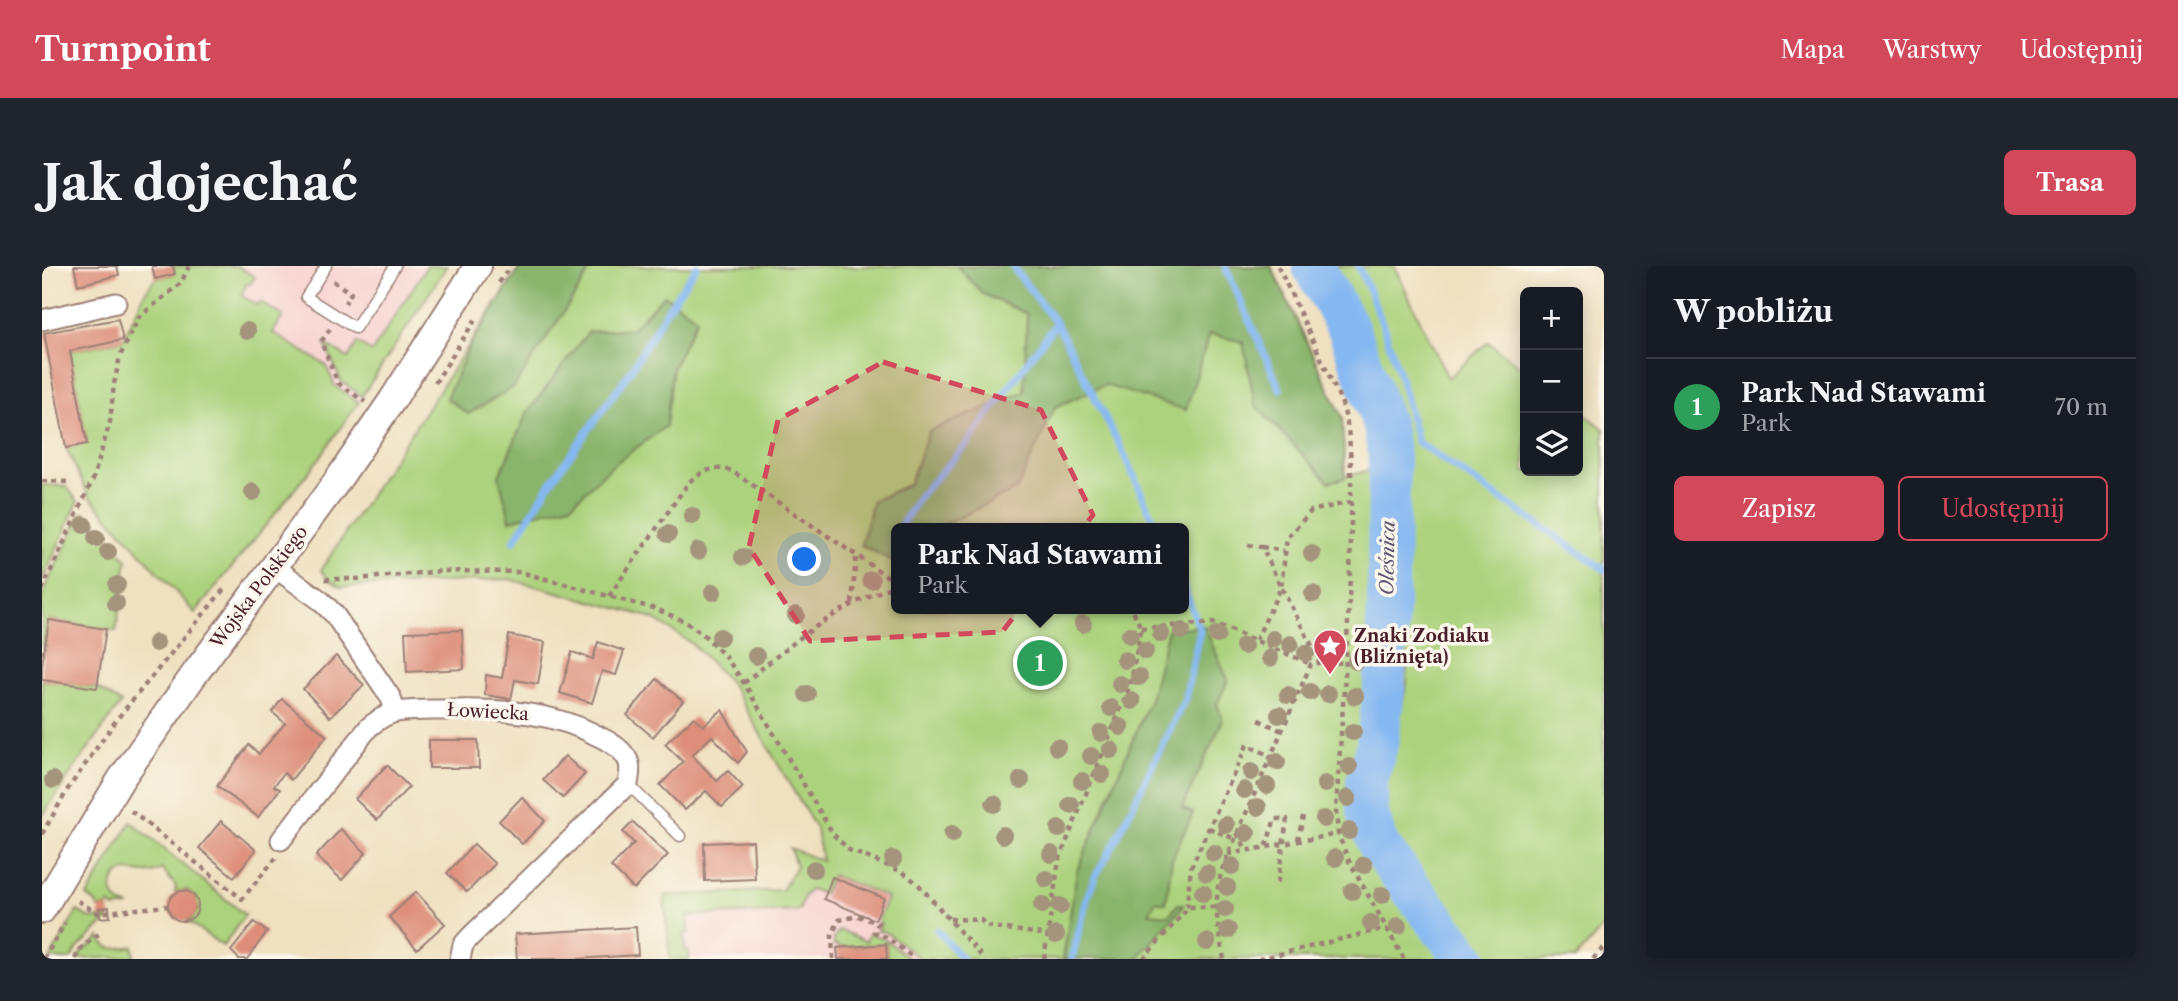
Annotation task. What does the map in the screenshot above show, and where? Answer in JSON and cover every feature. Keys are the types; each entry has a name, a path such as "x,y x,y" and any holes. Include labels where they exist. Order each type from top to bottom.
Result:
{"main road":[{"name":"Wojska Polskiego","path":"42,910 121,779 196,672 335,484 478,266"}],"street":[{"path":"42,320 116,303"},
{"path":"274,567 320,600 334,614 391,698 395,712"},
{"name":"Łowiecka","path":"281,840 369,727 395,712 500,710 527,712 556,719 590,731 624,753 629,762 628,784"},
{"path":"460,959 463,945 470,937 628,784"}],"lane":[{"path":"326,266 306,297 355,328 395,266"},
{"path":"628,784 680,836"}],"path":[{"path":"42,590 93,479 110,422 120,356 139,317 181,283 189,266"},
{"path":"1278,266 1347,418 1351,572 1336,811 1338,834 1349,861 1404,959"},
{"path":"358,412 373,391"},
{"path":"609,596 689,482 711,468 732,471 891,580"},
{"path":"42,481 71,482"},
{"path":"1256,640 1281,587 1287,538 1311,511 1351,502"},
{"path":"1248,545 1284,551"},
{"path":"1262,547 1321,663"},
{"path":"852,603 856,556"},
{"path":"314,579 356,579 442,571 520,572 656,609 684,621 702,633 725,656 744,683 833,834 849,850 903,872 919,885 984,959"},
{"path":"42,834 68,789 117,719 230,582"},
{"path":"744,683 828,617 852,603 891,587"},
{"path":"1044,959 1059,860 1130,686 1141,628 1134,614"},
{"path":"1141,628 1213,622 1311,664 1345,663"},
{"path":"1224,959 1215,907 1220,875 1311,664"},
{"path":"1259,720 1282,731"},
{"path":"1189,907 1187,904 1191,867 1247,744 1270,756"},
{"path":"131,811 242,899 282,851 281,840"},
{"path":"1298,841 1303,816"},
{"path":"1266,846 1275,819 1287,819 1276,887"},
{"path":"1209,828 1236,836 1246,849"},
{"path":"1228,854 1338,834"},
{"path":"78,901 97,913 168,906"},
{"path":"1143,959 1189,907 1215,907"},
{"path":"833,959 832,935 839,920 858,916 877,923 874,932 886,937 915,959"},
{"path":"949,919 981,920 986,926 1048,936"},
{"path":"1259,959 1387,928"},
{"path":"75,959 80,949 100,933"},
{"path":"1593,959 1604,947"}],"highlighted area":[{"path":"883,362 1041,410 1093,515 1002,632 810,641 749,547 778,420"}],"shaded area":[{"path":"199,266 447,266 315,464"},
{"path":"790,848 888,888 951,959 670,959 664,896 782,890 796,866"}],"green space":[{"path":"173,266 237,266 255,277 250,284 247,283 241,295 257,305 260,302 283,316 273,333 326,365 335,386 359,402 315,464 195,613 89,496 66,448 87,443 70,351 123,340 144,294 155,279 174,274"},
{"path":"427,266 447,266 362,396 341,381 325,344 348,358 357,343 372,352"},
{"path":"521,266 1271,266 1342,417 1345,477 1373,469 1369,686 1362,755 1355,786 1356,817 1365,842 1404,901 1451,959 921,959 887,933 878,930 881,923 878,921 887,897 832,875 823,894 811,889 805,895 799,911 688,916 689,933 684,934 685,951 689,951 689,959 670,959 664,896 782,890 796,866 790,848 822,861 816,829 730,682 691,643 657,621 509,579 341,587 328,579 321,570"},
{"path":"521,266 592,266 514,387 468,414 446,398 472,342"},
{"path":"957,266 1271,266 1342,417 1345,478 1329,482 1255,405 1243,342 1209,334 1186,410 1105,385 1055,407 1017,489 948,523 891,523 891,560 861,545 873,501 909,484 929,431 1024,392 1027,314 983,294"},
{"path":"1334,266 1394,266 1448,378 1488,342 1520,366 1520,476 1583,476 1583,413 1604,429 1604,926 1575,959 1485,959 1390,846 1383,795 1407,682 1403,441 1386,374"},
{"path":"664,295 697,318 673,367 666,426 613,465 571,505 510,520 499,476 527,413 588,332 633,328"},
{"path":"42,485 66,486 78,502 42,581"},
{"path":"84,513 127,560 116,631 49,620 45,648 42,647 42,599 81,514"},
{"path":"1204,626 1228,680 1217,704 1223,720 1182,808 1193,813 1172,859 1166,903 1156,901 1149,913 1169,915 1178,904 1183,905 1182,908 1137,959 1063,959 1077,871 1150,699 1168,629"},
{"path":"42,680 97,688 121,703 42,817"},
{"path":"131,822 245,915 223,946 186,920 191,920 198,910 196,898 187,890 175,892 176,886 162,869 151,873 127,871 116,877 112,887 113,895 119,903 130,906 113,908 110,904 99,908 87,896"},
{"path":"77,911 92,919 110,917 78,948 71,959 50,959"},
{"path":"840,930 866,941 870,933 885,939 910,959 887,959 886,941 885,944 838,947 834,945 834,938"},
{"path":"100,937 110,947 133,946 134,957 78,959 81,953"}],"building":[{"path":"74,266 117,266 119,275 78,285"},
{"path":"152,266 173,266 175,274 155,279"},
{"path":"118,319 123,340 70,351 87,444 66,448 44,333"},
{"path":"49,620 106,629 97,688 42,680"},
{"path":"462,630 464,669 407,672 405,632"},
{"path":"509,635 545,642 538,684 515,680 511,699 485,695 486,675 502,678"},
{"path":"598,642 624,651 616,675 602,671 592,703 560,693 572,652 593,659"},
{"path":"336,656 364,685 330,717 303,689"},
{"path":"657,679 683,701 653,737 627,715"},
{"path":"282,699 327,736 291,780 284,773 274,786 280,789 258,817 217,786 249,745 259,754 285,723 272,712"},
{"path":"722,710 747,752 738,763 712,736 692,755 717,781 728,771 743,787 722,807 706,791 685,810 660,785 683,762 665,744 694,717 703,726"},
{"path":"429,740 478,740 479,768 429,768"},
{"path":"565,756 585,774 563,798 543,780"},
{"path":"387,765 409,787 377,820 355,799"},
{"path":"522,797 545,821 522,844 499,821"},
{"path":"221,821 256,850 234,877 199,848"},
{"path":"633,822 668,855 634,889 611,867 634,843 623,832"},
{"path":"341,829 366,853 342,880 316,856"},
{"path":"753,841 755,879 705,881 704,843"},
{"path":"474,844 495,864 467,892 447,873"},
{"path":"832,877 884,898 875,920 824,899"},
{"path":"183,891 194,895 198,906 194,917 183,921 172,917 168,906 172,895"},
{"path":"416,892 445,924 417,949 389,917"},
{"path":"109,907 110,917 100,918 99,908"},
{"path":"254,922 267,932 247,959 239,959 231,951"},
{"path":"636,927 638,955 517,959 515,934"},
{"path":"886,944 887,959 838,959 837,948"}],"waterway":[{"path":"514,541 551,482 631,370 697,266"},
{"path":"1012,266 1056,323 1121,448 1155,523"},
{"path":"1225,266 1280,389"},
{"name":"Oleśnica","path":"1313,266 1348,328 1384,426 1389,457 1388,606 1384,690 1377,744 1367,780 1367,812 1379,847 1466,959"},
{"path":"1358,266 1392,352 1417,442 1604,569"},
{"path":"902,523 921,494 968,443 1056,323"},
{"path":"1072,959 1095,877 1185,699 1200,630 1189,601"},
{"path":"937,930 962,959"}],"place":[{"name":"Park Nad Stawami","path":"1040,663"},
{"name":"Znaki Zodiaku (Bliźnięta)","path":"1330,676"}]}
